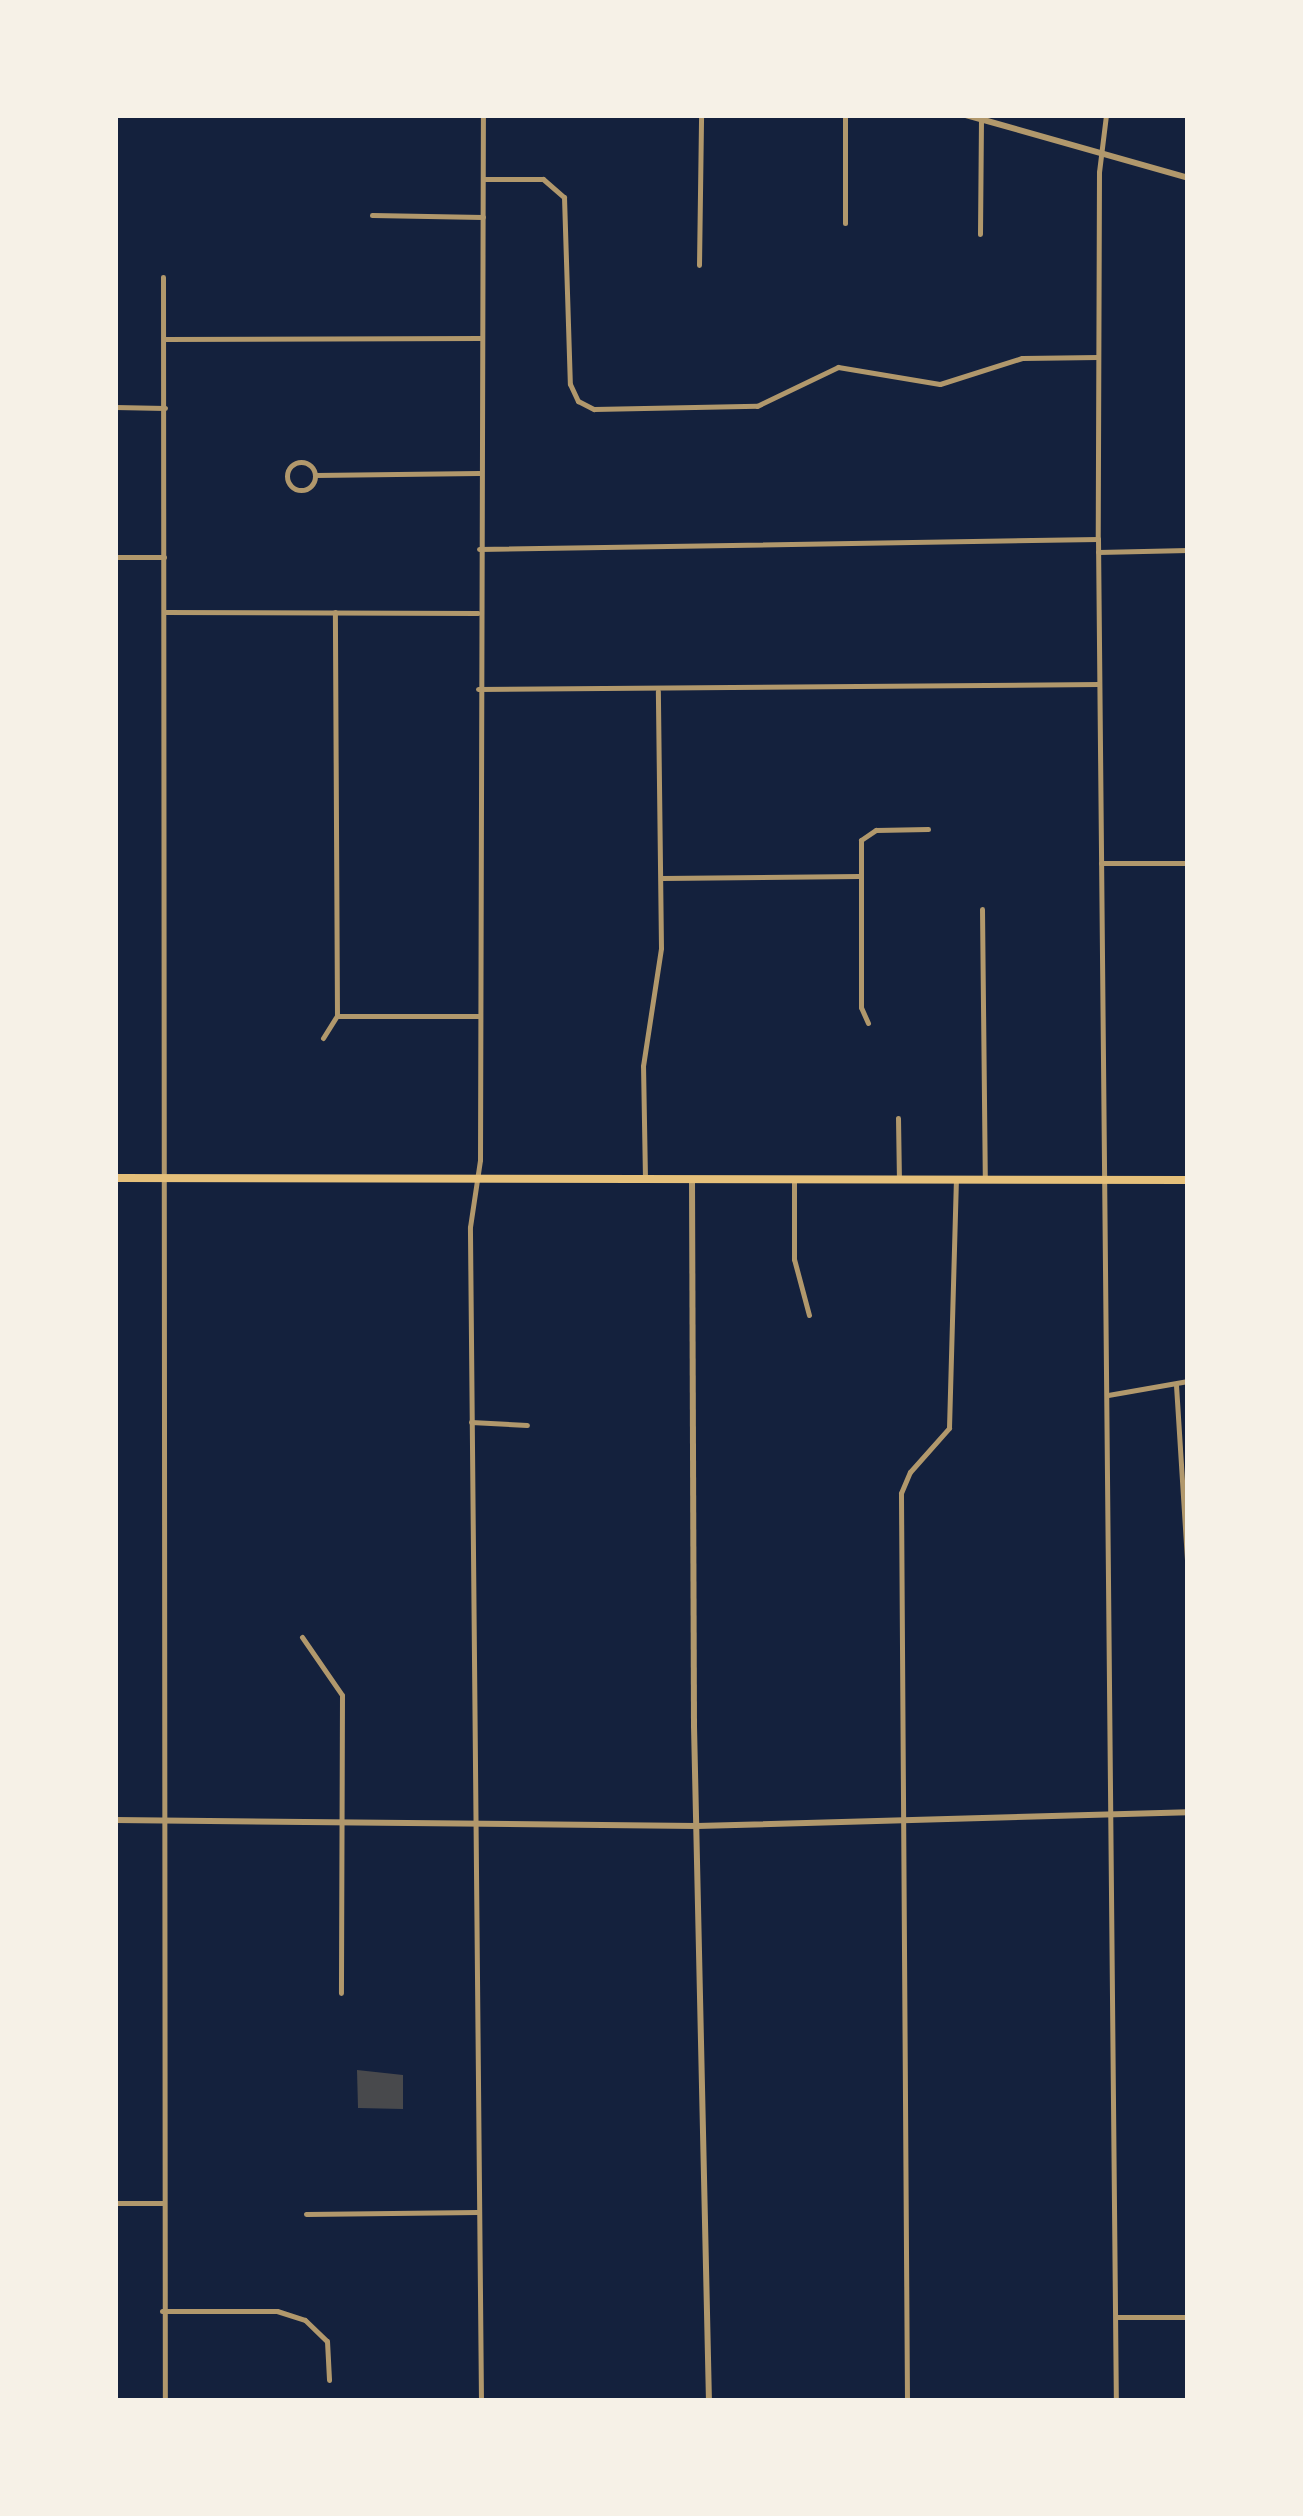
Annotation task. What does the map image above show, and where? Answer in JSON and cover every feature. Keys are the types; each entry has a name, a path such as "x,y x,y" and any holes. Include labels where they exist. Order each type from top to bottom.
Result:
{"main road":[{"path":"115,1178 1188,1180"}],"street":[{"path":"480,2401 471,1422 480,1016 478,548 483,115"},
{"path":"700,264 701,115"},
{"path":"845,115 845,223"},
{"path":"966,115 1188,178"},
{"path":"1106,115 1098,357 1098,552 1116,2401"},
{"path":"980,234 981,117"},
{"path":"484,179 543,179 564,197 570,384 578,401 594,409 747,407 838,368 940,384 1022,358 1098,357"},
{"path":"372,215 483,217"},
{"path":"162,277 168,1178 162,2312 165,2401"},
{"path":"165,339 481,338"},
{"path":"115,407 165,408"},
{"path":"315,474 302,490 288,477 302,462 315,474 479,473"},
{"path":"478,548 1098,539"},
{"path":"1098,552 1188,550"},
{"path":"115,556 164,556"},
{"path":"164,612 478,612"},
{"path":"324,1038 337,1016 335,612"},
{"path":"478,689 658,691 1099,684"},
{"path":"646,1178 643,1066 660,964 658,691"},
{"path":"868,1023 861,1007 859,876 867,834 928,829"},
{"path":"1100,863 1188,863"},
{"path":"662,878 859,876"},
{"path":"982,909 985,1180"},
{"path":"337,1016 480,1016"},
{"path":"898,1118 898,1180"},
{"path":"692,1179 697,1826 709,2401"},
{"path":"794,1179 794,1259 809,1316"},
{"path":"907,2401 901,1494 910,1472 949,1428 956,1180"},
{"path":"1108,1395 1188,1381"},
{"path":"1176,1385 1188,1578"},
{"path":"471,1422 526,1424"},
{"path":"302,1637 342,1694 342,1993"},
{"path":"115,1820 697,1826 1110,1818 1188,1812"},
{"path":"115,2203 163,2203"},
{"path":"306,2214 479,2212"},
{"path":"162,2312 297,2317 326,2340 330,2380"},
{"path":"1115,2318 1188,2318"}],"building":[{"path":"357,2070 403,2075 403,2109 358,2108"}]}
